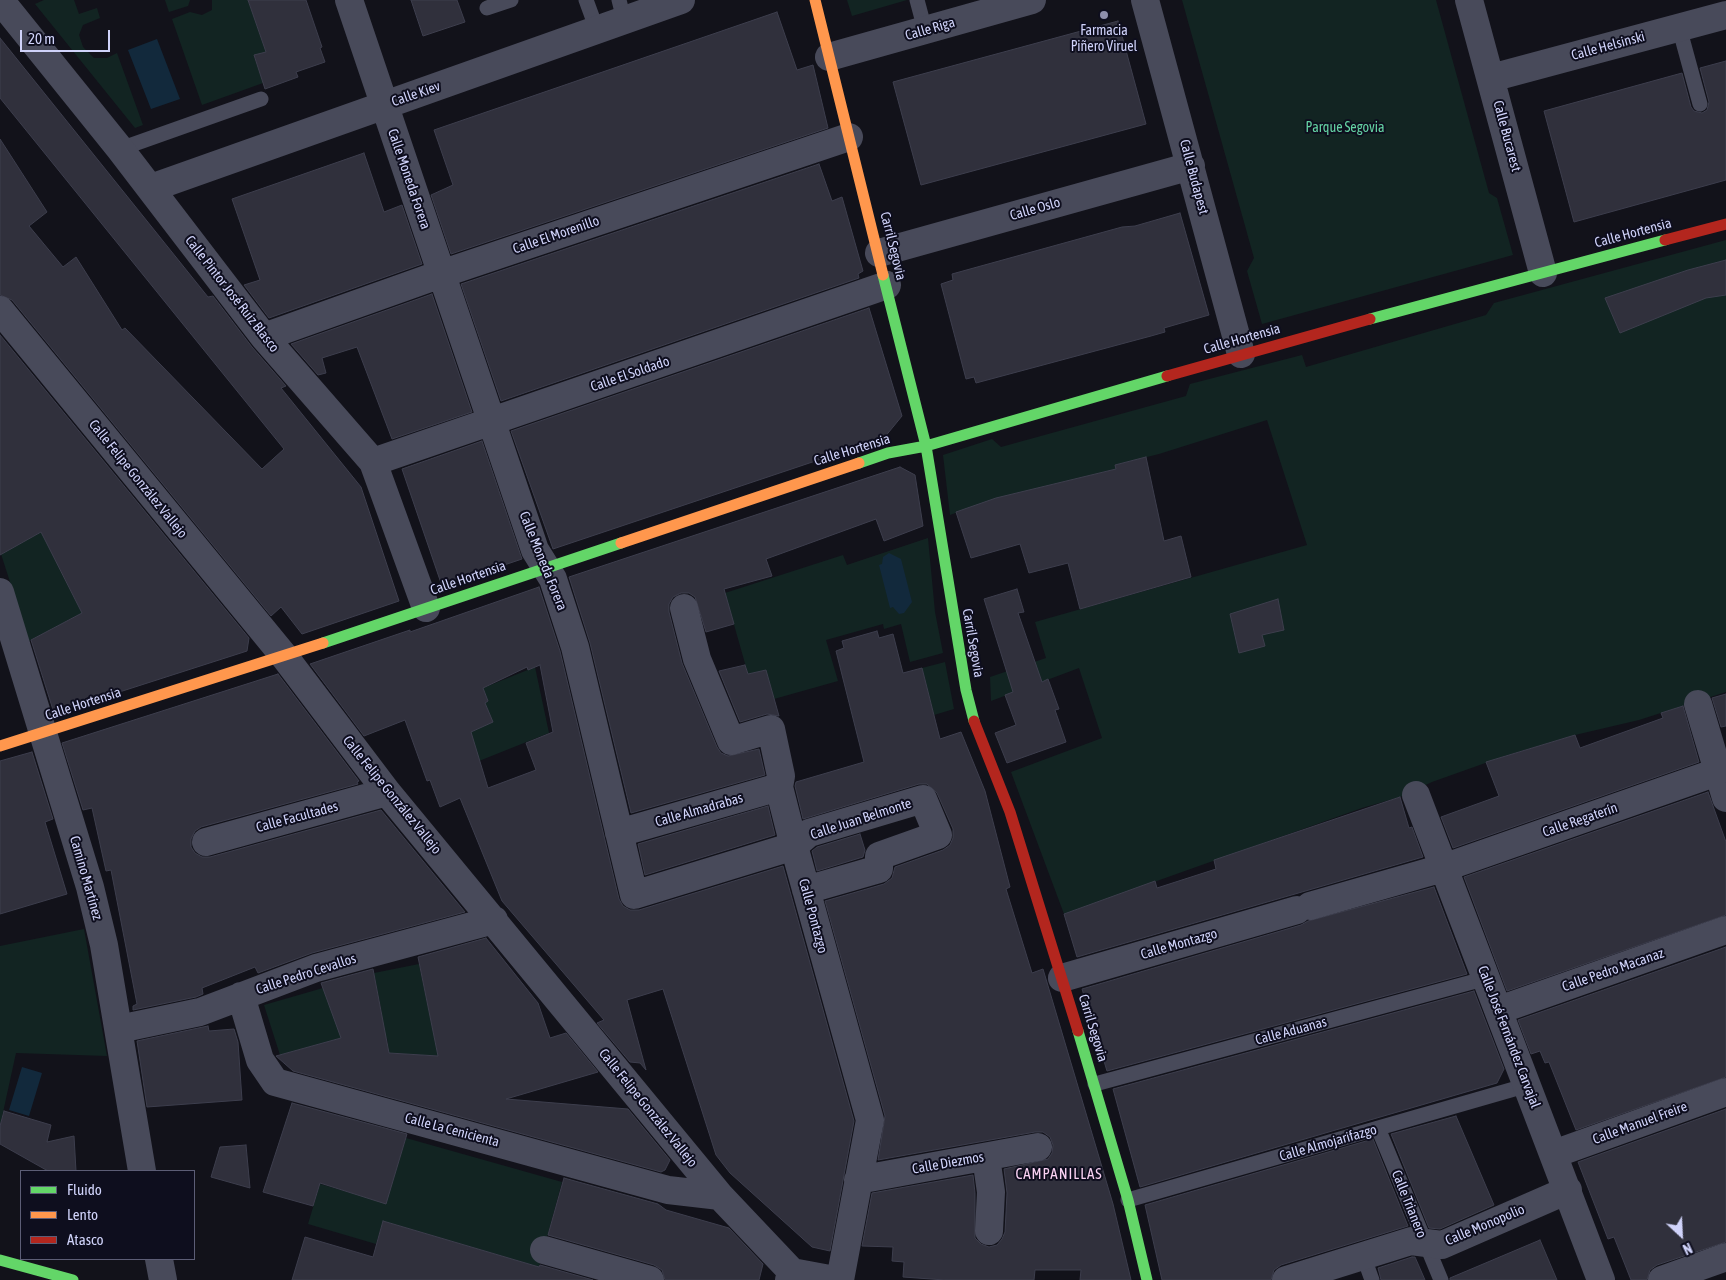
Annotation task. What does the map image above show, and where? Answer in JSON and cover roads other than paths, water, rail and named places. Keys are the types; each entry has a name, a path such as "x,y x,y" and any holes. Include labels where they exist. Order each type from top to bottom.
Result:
{"street":[{"name":"Calle Pintor José Ruiz Blasco","path":"0,0 151,188 264,336 373,462 426,608"},
{"name":"Calle Moneda Forera","path":"349,0 383,105 536,550 553,579 575,647 634,895 794,846"},
{"name":"Calle Kiev","path":"151,188 597,30 621,10 681,0"},
{"name":"Carril Segovia","path":"815,0 926,446 966,690 976,727 1010,812 1062,978 1128,1200 1147,1280"},
{"name":"Calle Riga","path":"829,57 1032,0"},
{"name":"Calle Budapest","path":"1145,0 1241,354"},
{"name":"Calle Bucarest","path":"1470,0 1543,273"},
{"name":"Calle Helsinski","path":"1491,78 1726,15"},
{"name":"Calle El Morenillo","path":"264,336 441,274 849,137"},
{"name":"Calle Oslo","path":"879,253 1191,166"},
{"name":"Calle Hortensia","path":"0,746 284,656 888,453 926,446 1241,354 1726,224"},
{"name":"Calle El Soldado","path":"373,462 887,285"},
{"name":"Calle Felipe González Vallejo","path":"0,310 284,656 388,792 720,1196 791,1276"},
{"name":"Camino Martínez","path":"0,592 90,887 104,945 142,1170"},
{"name":"Calle Pontazgo","path":"684,608 697,659 732,741 771,729 781,776 780,787 794,846 870,1120 840,1280"},
{"path":"1698,704 1723,783"},
{"name":"Calle Regaterín","path":"1443,868 1723,783"},
{"name":"Calle Almadrabas","path":"619,833 780,787"},
{"name":"Calle Facultades","path":"206,842 388,792"},
{"name":"Calle José Fernández Carvajal","path":"1416,795 1601,1280"},
{"name":"Calle Juan Belmonte","path":"794,846 809,833 924,799 938,835 879,856 879,869 806,890"},
{"name":"Calle Montazgo","path":"1062,978 1443,868"},
{"name":"Calle Pedro Cevallos","path":"119,1029 200,1012 316,968 494,920"},
{"name":"Calle Pedro Macanaz","path":"1499,1010 1726,930"},
{"name":"Calle La Cenicienta","path":"241,996 260,1060 275,1082 668,1190 720,1196"},
{"name":"Calle Manuel Freire","path":"1554,1154 1726,1092"},
{"name":"Calle Diezmos","path":"858,1180 1038,1146"},
{"path":"986,1156 991,1192 989,1230"},
{"name":"Calle Monopolio","path":"1286,1280 1363,1255 1411,1242 1442,1245 1568,1190"},
{"path":"544,1250 650,1280"},
{"path":"1662,1280 1726,1257"},
{"path":"0,1260 73,1280"},
{"path":"159,1260 163,1280"},
{"path":"791,1276 834,1280"}],"lane":[{"path":"487,8 511,0"},
{"path":"586,0 597,30"},
{"path":"917,0 925,30"},
{"path":"1679,27 1700,104"},
{"path":"120,149 261,99"},
{"name":"Calle Aduanas","path":"1094,1084 1487,978"},
{"name":"Calle Almojarifazgo","path":"1128,1200 1528,1085"},
{"name":"Calle Trianero","path":"1378,1128 1441,1280"},
{"path":"1363,1255 1372,1280"}],"water":[{"path":"157,39 180,99 151,109 128,50"},
{"path":"889,553 901,559 912,602 904,613 899,614 893,607 890,608 879,565 882,564 883,557"},
{"path":"22,1067 42,1073 29,1116 9,1110"}],"place":[{"name":"Farmacia Piñero Viruel","path":"1104,15"}],"district":[{"name":"CAMPANILLAS","path":"1059,1174"}],"park label":[{"name":"Parque Segovia","path":"1345,128"}]}
